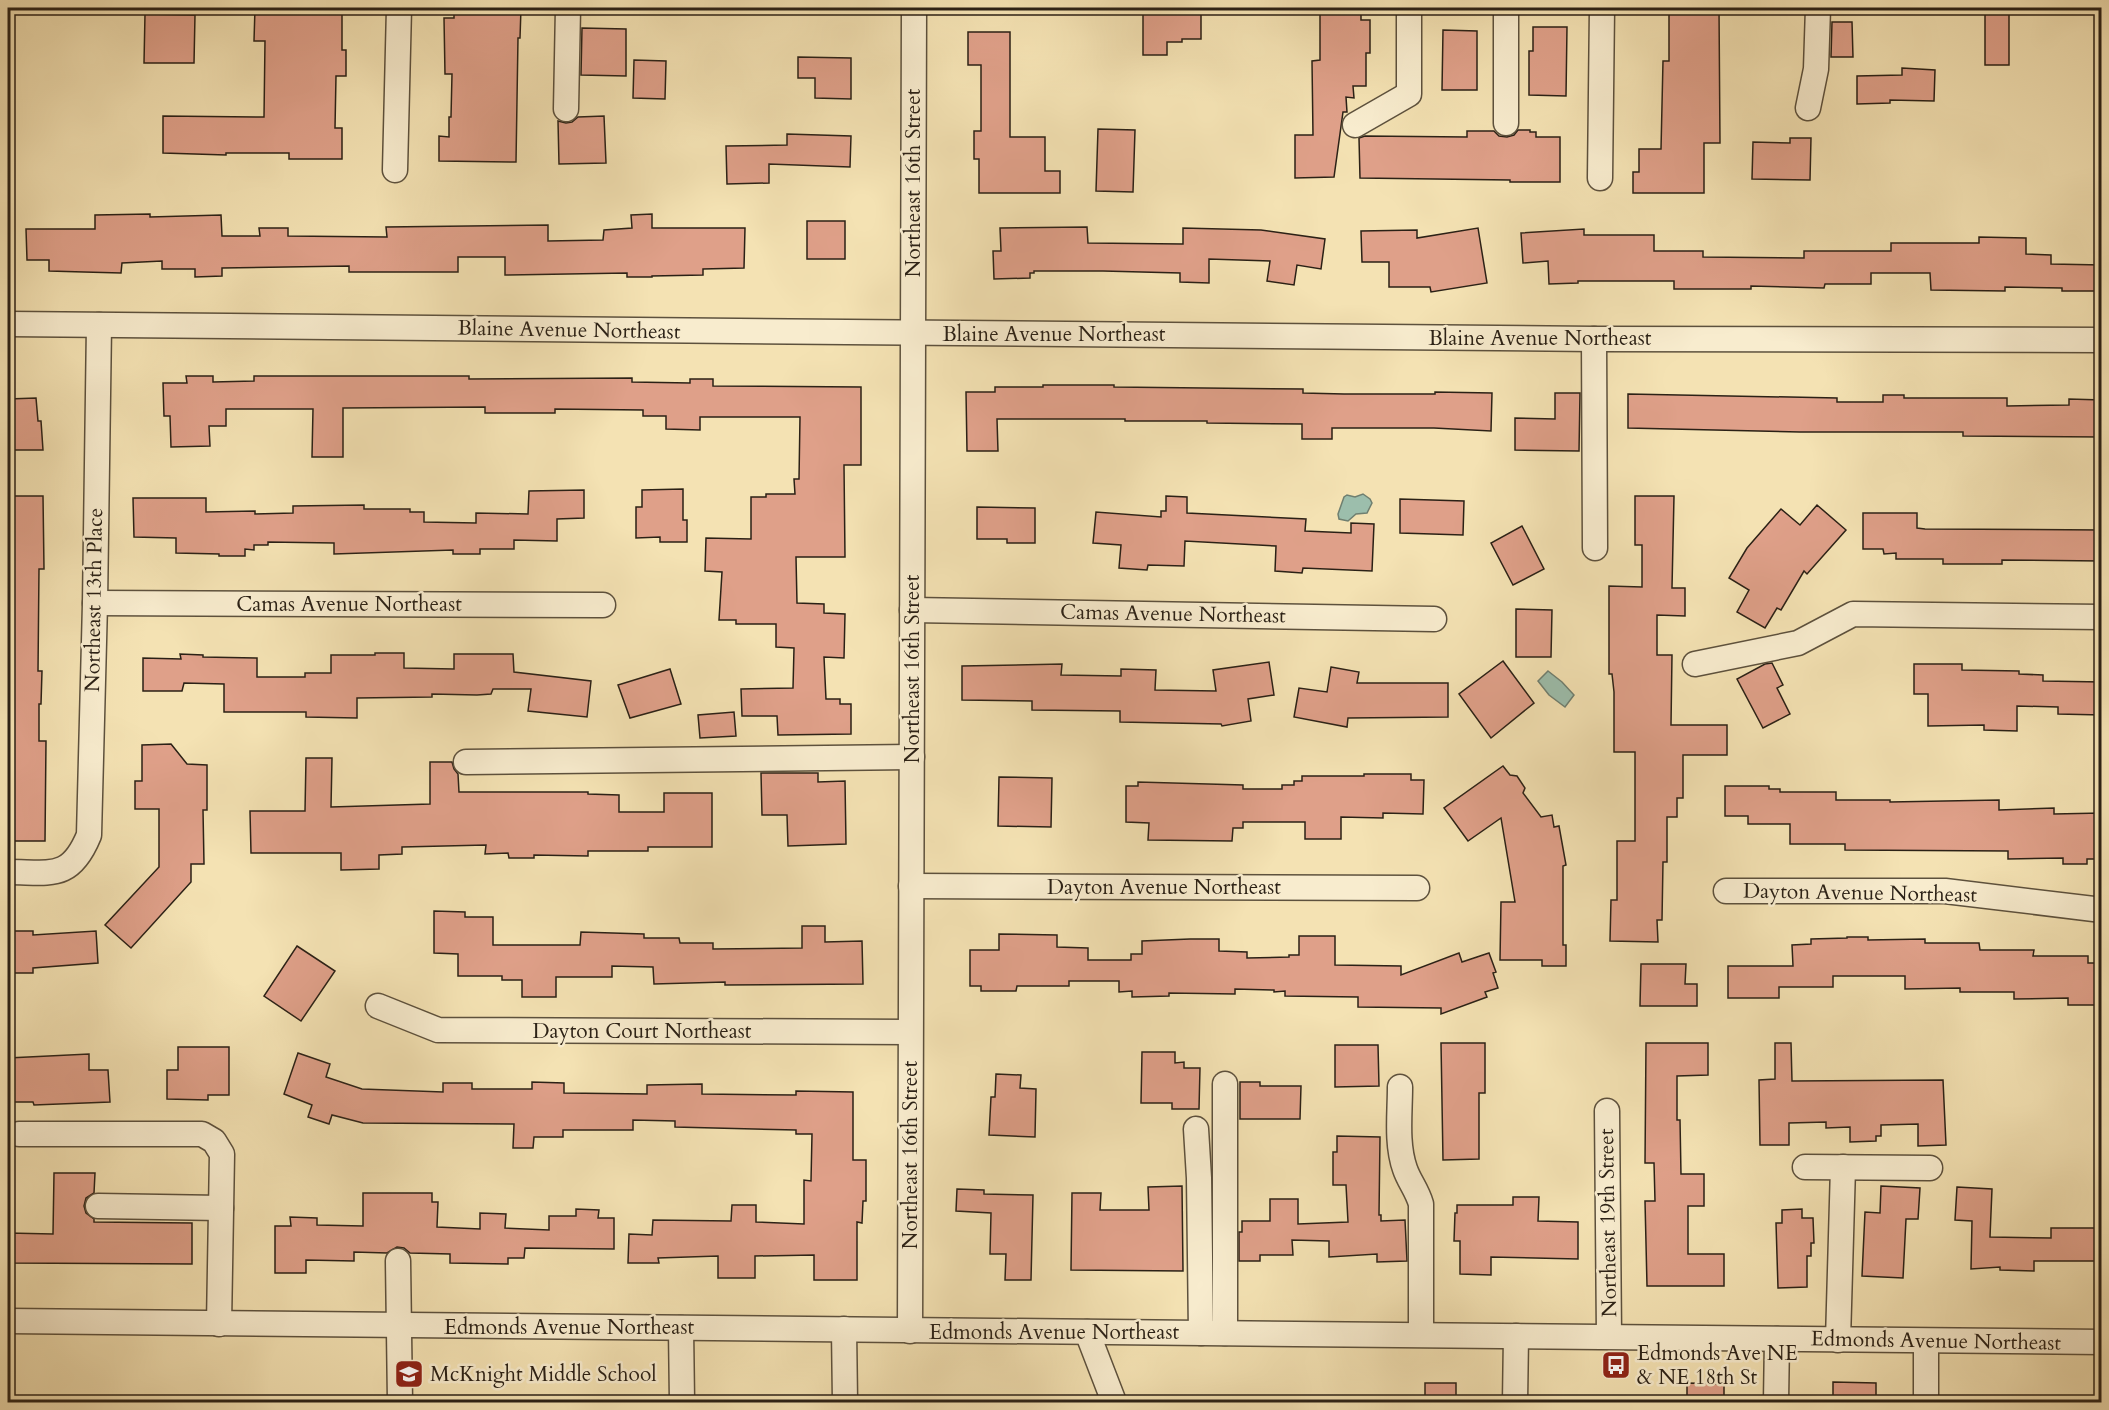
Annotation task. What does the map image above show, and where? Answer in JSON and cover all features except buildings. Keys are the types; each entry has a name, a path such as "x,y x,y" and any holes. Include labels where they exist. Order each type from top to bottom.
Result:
{"street":[{"path":"395,170 399,8"},
{"path":"566,110 568,8"},
{"name":"Northeast 16th Street","path":"910,1331 914,8"},
{"path":"1355,125 1409,94 1409,8"},
{"path":"1506,8 1506,123"},
{"path":"1600,178 1602,8"},
{"path":"1808,108 1816,69 1818,8"},
{"name":"Blaine Avenue Northeast","path":"8,324 1594,339 2102,340"},
{"name":"Northeast 13th Place","path":"8,872 52,872 67,869 81,854 89,835 99,325"},
{"path":"1594,339 1595,548"},
{"name":"Camas Avenue Northeast","path":"95,603 603,605"},
{"name":"Camas Avenue Northeast","path":"912,610 1434,619"},
{"path":"1695,664 1798,643 1853,614 2102,617"},
{"path":"466,762 912,757"},
{"name":"Dayton Avenue Northeast","path":"911,885 1417,888"},
{"name":"Dayton Avenue Northeast","path":"1726,891 1945,891 2102,910"},
{"name":"Dayton Court Northeast","path":"378,1006 438,1030 910,1032"},
{"path":"1225,1084 1225,1333"},
{"path":"1400,1087 1400,1145 1405,1170 1416,1189 1421,1204 1421,1334"},
{"name":"Northeast 19th Street","path":"1607,1111 1609,1336"},
{"path":"1196,1129 1201,1333"},
{"path":"20,1134 202,1134 214,1141 222,1154 219,1324"},
{"path":"1805,1167 1930,1168"},
{"path":"1838,1340 1843,1167"},
{"path":"98,1206 221,1208"},
{"path":"398,1262 400,1402"},
{"name":"Edmonds Avenue Northeast","path":"8,1321 2102,1342"},
{"path":"681,1328 682,1402"},
{"path":"844,1329 845,1402"},
{"path":"1087,1332 1114,1402"},
{"path":"1515,1402 1516,1336"},
{"path":"1776,1402 1777,1339"},
{"path":"1926,1341 1926,1402"}],"shaded area":[{"path":"1363,494 1372,503 1367,513 1356,514 1348,521 1339,519 1338,514 1344,497"},
{"path":"1548,671 1574,695 1565,707 1549,695 1538,681"}],"place":[{"name":"Edmonds Ave NE & NE 18th St","path":"1616,1365"},
{"name":"McKnight Middle School","path":"409,1374"}]}
